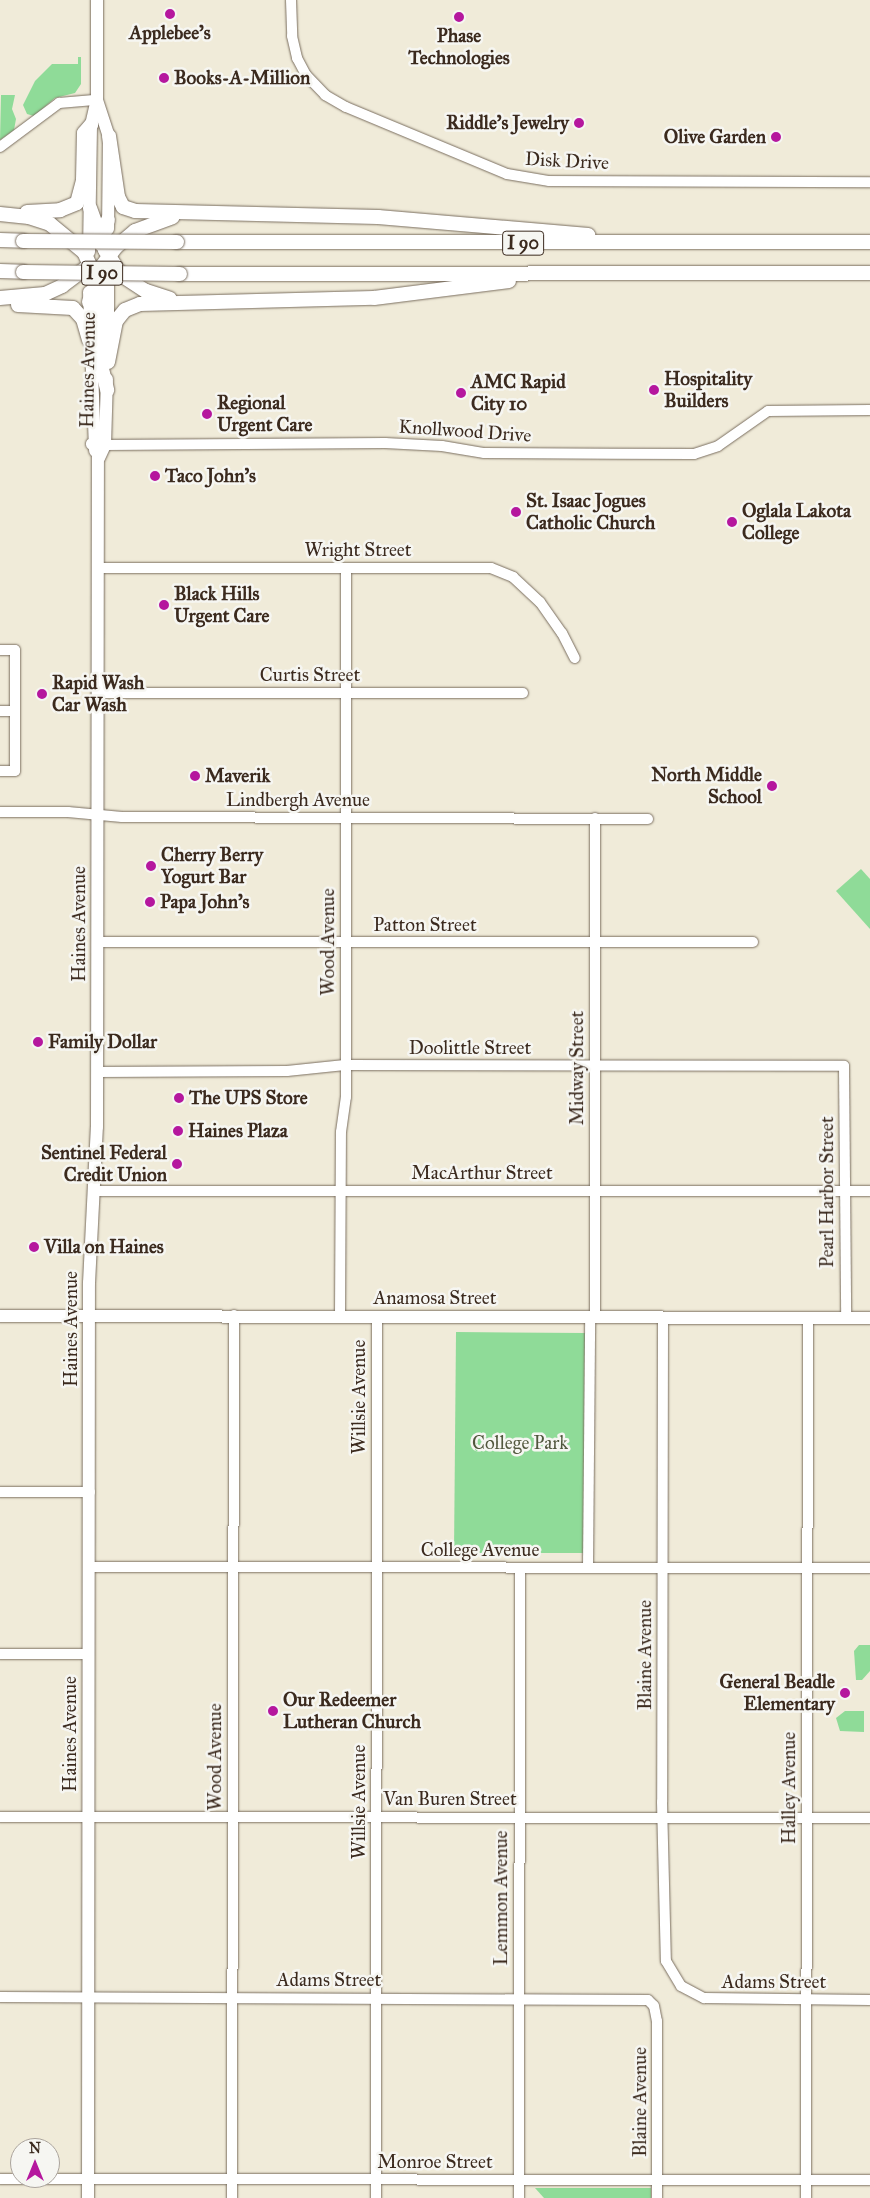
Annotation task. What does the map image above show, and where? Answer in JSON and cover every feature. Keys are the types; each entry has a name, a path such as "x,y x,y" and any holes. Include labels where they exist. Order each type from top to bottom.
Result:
{"highway":[{"path":"0,213 51,211 77,203 83,180 83,139 91,125"},
{"path":"109,136 116,190 123,207 135,211 204,215 408,218 681,242"},
{"path":"90,208 108,256 122,275 138,286 167,298 193,301"},
{"path":"0,213 29,217 50,224 71,238 90,263 97,277 100,361 107,390"},
{"path":"89,302 97,277 108,256 124,239 143,227 172,217 204,215"},
{"path":"0,298 27,298 53,291 90,263 102,242 108,220"},
{"name":"I 90","path":"0,240 177,242 870,242"},
{"name":"I 90","path":"0,272 180,274 870,273"},
{"path":"108,362 113,329 125,310 140,304 193,301 374,298 522,281 546,273"},
{"path":"0,304 73,308 83,319 89,340"}],"main road":[{"name":"Haines Avenue","path":"88,2198 89,1315 95,1191 98,815 98,445 90,373 89,302 91,125 97,100 97,0"},
{"name":"Haines Avenue","path":"97,100 109,136 108,362 107,390 98,445"},
{"name":"Anamosa Street","path":"0,1316 234,1315 663,1319 870,1318"}],"street":[{"name":"Disk Drive","path":"291,0 291,28 297,58 309,78 326,95 346,107 507,174 549,181 870,182"},
{"path":"0,147 59,103 97,100"},
{"name":"Knollwood Drive","path":"98,445 385,442 442,446 484,453 694,454 718,446 768,411 870,410"},
{"name":"Wright Street","path":"97,568 478,566 502,572 540,602 575,658"},
{"name":"Wood Avenue","path":"340,1316 340,1190 345,1065 346,942 346,568"},
{"path":"0,650 15,650 15,771 0,771"},
{"name":"Curtis Street","path":"98,694 523,692"},
{"path":"0,711 15,711"},
{"name":"Lindbergh Avenue","path":"0,812 98,815 648,819"},
{"name":"Midway Street","path":"588,1567 596,1190 595,818"},
{"name":"Patton Street","path":"97,942 753,942"},
{"name":"Doolittle Street","path":"97,1072 288,1071 345,1065 844,1066"},
{"name":"Pearl Harbor Street","path":"844,1066 846,1318"},
{"name":"MacArthur Street","path":"95,1191 870,1191"},
{"name":"Wood Avenue","path":"232,2198 231,1567 234,1315"},
{"name":"Willsie Avenue","path":"376,2198 377,1317"},
{"name":"Halley Avenue","path":"806,2198 808,1318"},
{"name":"Blaine Avenue","path":"663,1319 662,1817 664,1950 669,1968 681,1986"},
{"path":"0,1492 90,1492"},
{"name":"College Avenue","path":"90,1567 870,1568"},
{"name":"Lemmon Avenue","path":"519,2198 520,1568"},
{"path":"0,1654 89,1654"},
{"name":"Van Buren Street","path":"0,1817 519,1816 870,1818"},
{"name":"Adams Street","path":"681,1986 699,1997 717,2000 870,2000"},
{"name":"Adams Street","path":"0,1997 642,2000 654,2006"},
{"name":"Blaine Avenue","path":"654,2006 658,2020 657,2198"},
{"name":"Monroe Street","path":"0,2179 870,2180"}],"green space":[{"path":"78,57 81,57 81,84 75,93 55,98 34,116 27,114 23,105 35,81 52,64 78,64"},
{"path":"1,95 15,95 12,109 16,119 14,130 0,140"},
{"path":"861,869 870,879 870,929 836,891"},
{"name":"College Park","path":"456,1332 585,1333 584,1553 454,1553"},
{"path":"859,1645 870,1645 870,1671 862,1680 856,1680 854,1651"},
{"path":"845,1711 864,1711 864,1732 840,1731 836,1718"},
{"path":"535,2188 651,2188 651,2198 544,2198"}],"place":[{"name":"Applebee's","path":"170,14"},
{"name":"Phase Technologies","path":"459,17"},
{"name":"Books-A-Million","path":"164,78"},
{"name":"Riddle's Jewelry","path":"579,123"},
{"name":"Olive Garden","path":"776,137"},
{"name":"Hospitality Builders","path":"654,390"},
{"name":"AMC Rapid City 10","path":"461,393"},
{"name":"Regional Urgent Care","path":"207,414"},
{"name":"Taco John's","path":"155,476"},
{"name":"St. Isaac Jogues Catholic Church","path":"516,512"},
{"name":"Oglala Lakota College","path":"732,522"},
{"name":"Black Hills Urgent Care","path":"164,605"},
{"name":"Rapid Wash Car Wash","path":"42,694"},
{"name":"Maverik","path":"195,776"},
{"name":"North Middle School","path":"772,786"},
{"name":"Cherry Berry Yogurt Bar","path":"151,866"},
{"name":"Papa John's","path":"150,902"},
{"name":"Family Dollar","path":"38,1042"},
{"name":"The UPS Store","path":"179,1098"},
{"name":"Haines Plaza","path":"178,1131"},
{"name":"Sentinel Federal Credit Union","path":"177,1164"},
{"name":"Villa on Haines","path":"34,1247"},
{"name":"General Beadle Elementary","path":"845,1693"},
{"name":"Our Redeemer Lutheran Church","path":"273,1711"}]}
